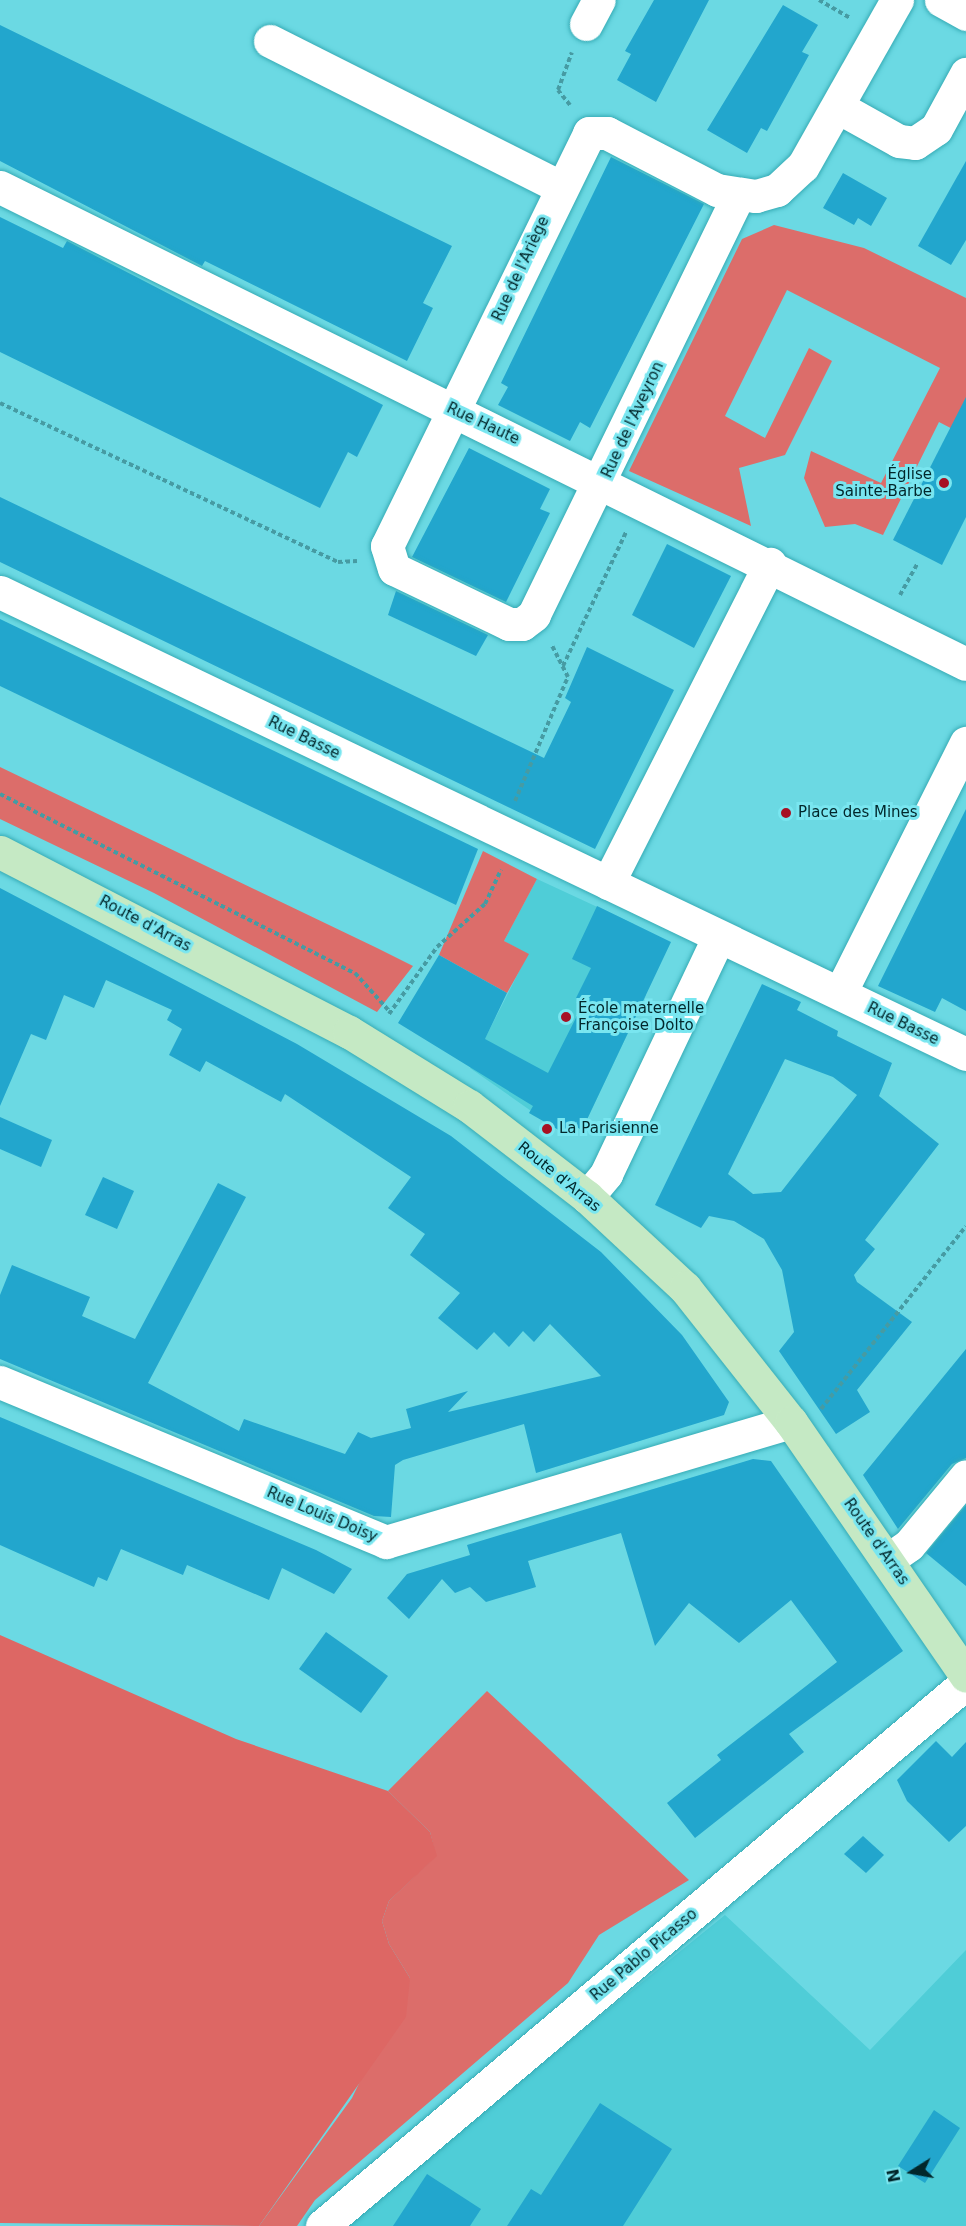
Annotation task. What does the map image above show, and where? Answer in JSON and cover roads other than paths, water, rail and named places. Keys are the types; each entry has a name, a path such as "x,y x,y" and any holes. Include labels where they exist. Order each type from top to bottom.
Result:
{"main road":[{"name":"Route d'Arras","path":"0,852 349,1032 469,1106 587,1197 685,1288 791,1422 889,1559 966,1676"}],"street":[{"path":"738,196 756,196 791,179 838,107 897,0"},
{"path":"941,0 966,14"},
{"path":"270,41 560,187"},
{"path":"838,107 899,141 915,143 936,129 966,74"},
{"name":"Rue de l'Ariège","path":"522,620 394,569 388,559 387,546 560,187 593,131 738,196"},
{"name":"Rue Haute","path":"0,187 454,411 604,481 966,664"},
{"name":"Rue de l'Aveyron","path":"522,620 604,481 738,196"},
{"path":"770,564 608,883 718,938 840,993 966,743"},
{"name":"Rue Basse","path":"0,592 608,883"},
{"path":"587,1197 606,1174 718,938"},
{"name":"Rue Basse","path":"840,993 966,1054"},
{"name":"Rue Louis Doisy","path":"0,1382 386,1542 791,1422"},
{"path":"889,1559 909,1545 966,1476"},
{"name":"Rue Pablo Picasso","path":"322,2226 966,1683"}],"place":[{"name":"Église Sainte-Barbe","path":"944,483"},
{"name":"Place des Mines","path":"786,813"},
{"name":"École maternelle Françoise Dolto","path":"566,1017"},
{"name":"La Parisienne","path":"547,1129"}]}
